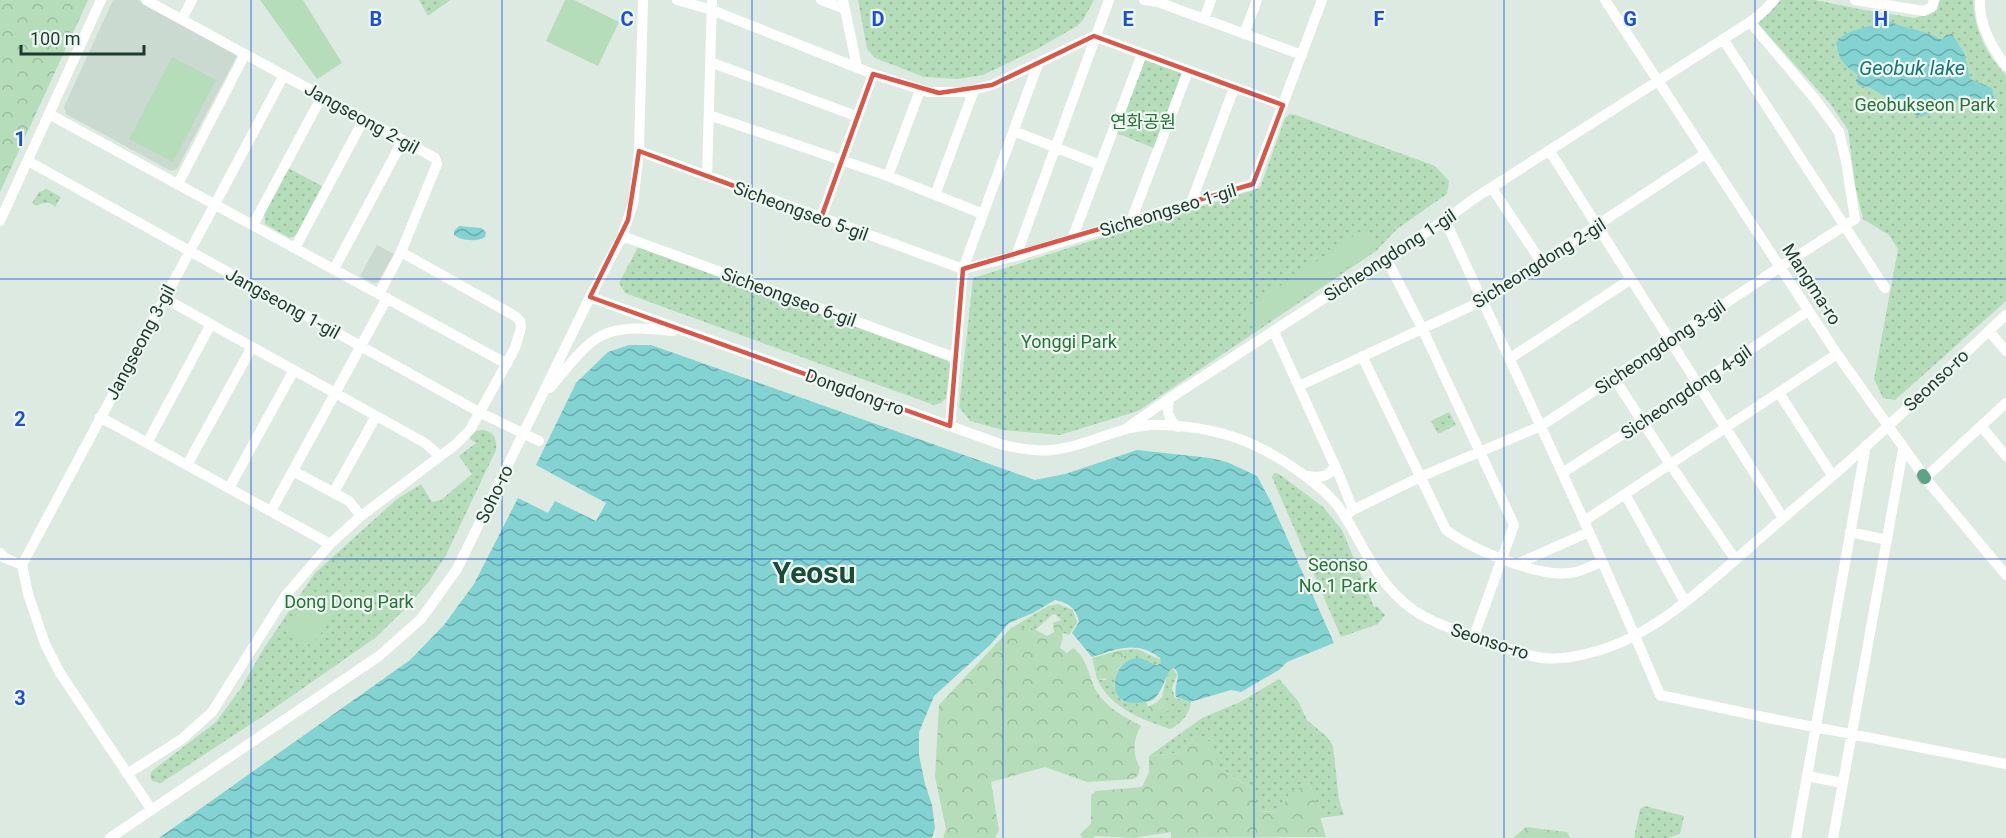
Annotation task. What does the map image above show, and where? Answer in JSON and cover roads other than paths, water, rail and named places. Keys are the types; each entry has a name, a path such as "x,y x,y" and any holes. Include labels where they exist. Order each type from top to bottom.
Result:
{"street":[{"path":"0,221 101,0"},
{"name":"Jangseong 2-gil","path":"146,0 435,158 437,164 401,252"},
{"path":"182,20 192,0"},
{"name":"Soho-ro","path":"110,838 386,650 421,619 457,569 622,236 633,204 639,151 643,0"},
{"path":"677,0 712,5 873,74 920,90 948,93 992,85 1094,36 1283,105"},
{"path":"822,0 843,4 857,67"},
{"path":"1016,256 1094,36 1109,0"},
{"path":"1143,0 1159,1 1302,55"},
{"path":"1204,19 1211,0"},
{"path":"1244,34 1257,0"},
{"name":"Sicheongseo 1-gil","path":"963,269 1016,256 1253,184 1322,0"},
{"name":"Mangma-ro","path":"1605,0 1886,426 1903,450 2006,575"},
{"name":"Sicheongdong 1-gil","path":"1123,431 1550,150 1750,22 1774,0"},
{"path":"1855,0 1924,11 1932,7 1934,0"},
{"path":"1980,0 1983,24 1991,43 2006,66"},
{"path":"707,176 712,5"},
{"path":"1750,22 1815,99 1839,132 1856,219 1844,227"},
{"path":"1723,39 1885,288"},
{"path":"178,184 245,54"},
{"path":"1072,239 1142,54"},
{"path":"710,62 856,116"},
{"path":"950,426 963,269 1038,64"},
{"path":"1131,221 1188,71"},
{"path":"821,218 873,74"},
{"name":"Jangseong 3-gil","path":"284,75 99,417 330,544"},
{"path":"1191,203 1234,88"},
{"path":"888,176 920,90"},
{"path":"935,195 974,90"},
{"path":"253,225 322,96"},
{"path":"49,114 507,364"},
{"path":"710,115 888,176 984,214"},
{"path":"295,248 364,119"},
{"path":"1014,130 1100,165"},
{"path":"334,269 403,140"},
{"path":"1550,150 1783,518"},
{"name":"Sicheongseo 5-gil","path":"639,151 963,269"},
{"name":"Sicheongdong 2-gil","path":"1299,386 1482,301 1705,154"},
{"name":"Jangseong 1-gil","path":"28,161 481,413 522,435 539,441"},
{"path":"1492,188 1542,263"},
{"path":"1445,220 1541,426 1636,636 1660,695 2006,764"},
{"name":"Sicheongdong 3-gil","path":"1349,513 1420,477 1541,426 1844,227"},
{"name":"Sicheongseo 6-gil","path":"622,236 956,358"},
{"path":"127,774 182,739 213,712 286,595 330,544 361,516 440,456 470,430 507,364 521,333 521,324 518,319 401,252 361,346 271,511"},
{"path":"1386,258 1422,328 1514,525 1474,636"},
{"path":"1509,359 1631,279"},
{"name":"Dongdong-ro","path":"590,297 994,442 1036,451 1050,451 1123,431"},
{"path":"164,298 425,443 440,456"},
{"name":"Sicheongdong 4-gil","path":"1562,473 1808,311"},
{"name":"Seonso-ro","path":"1123,431 1151,425 1203,430 1244,441 1281,459 1349,513 1369,561 1382,580 1398,597 1426,618 1519,653 1543,658 1570,658 1610,647 1636,636 1685,602 1832,476 2006,315"},
{"path":"147,442 211,324"},
{"path":"539,402 583,351 602,335 627,329 689,333"},
{"path":"1989,331 2006,351"},
{"path":"1274,332 1335,465 1349,513"},
{"path":"187,465 252,347"},
{"path":"1517,564 1586,527 1625,494 1837,354"},
{"path":"1362,356 1446,530 1469,546 1517,564 1555,574 1572,573 1601,562"},
{"path":"229,488 294,370"},
{"path":"1614,378 1735,559"},
{"path":"1779,393 1832,476"},
{"path":"1170,398 1169,417 1178,427"},
{"path":"1924,476 2006,403"},
{"path":"334,492 376,416"},
{"path":"99,417 22,565 30,604 45,644 60,673 151,809"},
{"path":"1981,426 2006,456"},
{"path":"1796,838 1866,445"},
{"path":"1833,838 1903,450"},
{"path":"1304,476 1326,475 1335,465"},
{"path":"293,471 334,492 352,504 361,516"},
{"path":"1625,494 1685,602"},
{"path":"1850,532 1887,540"},
{"path":"0,553 5,558 22,565"},
{"path":"1807,776 1844,783"}],"water":[{"name":"Geobuk lake","path":"1889,21 1942,40 1946,35 1952,34 1964,53 1970,79 1992,88 1994,99 1987,102 1965,95 1950,106 1920,117 1914,114 1913,106 1900,104 1868,87 1858,85 1856,81 1858,75 1840,58 1836,43 1841,37 1854,30"},
{"path":"459,226 481,228 486,232 485,237 465,240 457,237 454,231"},
{"path":"629,345 651,345 1035,480 1065,474 1137,450 1227,462 1257,476 1271,502 1334,643 1287,662 1279,670 1241,692 1231,690 1190,702 1176,697 1178,674 1174,668 1170,670 1154,699 1135,703 1125,701 1118,696 1115,680 1118,672 1130,660 1139,658 1157,665 1161,663 1160,658 1151,652 1135,648 1119,649 1092,657 1072,633 1079,622 1076,613 1068,605 1055,600 1009,623 990,645 934,696 919,732 919,755 932,805 935,828 932,838 159,838 410,660 444,625 474,584 518,498 548,513 555,501 596,521 606,503 536,465 576,383 608,352"}],"district":[{"name":"Yeosu","path":"814,572"}],"park label":[{"name":"Geobukseon Park","path":"1925,104"},
{"name":"연화공원","path":"1143,121"},
{"name":"Yonggi Park","path":"1069,341"},
{"name":"Seonso No.1 Park","path":"1338,574"},
{"name":"Dong Dong Park","path":"349,601"}]}
